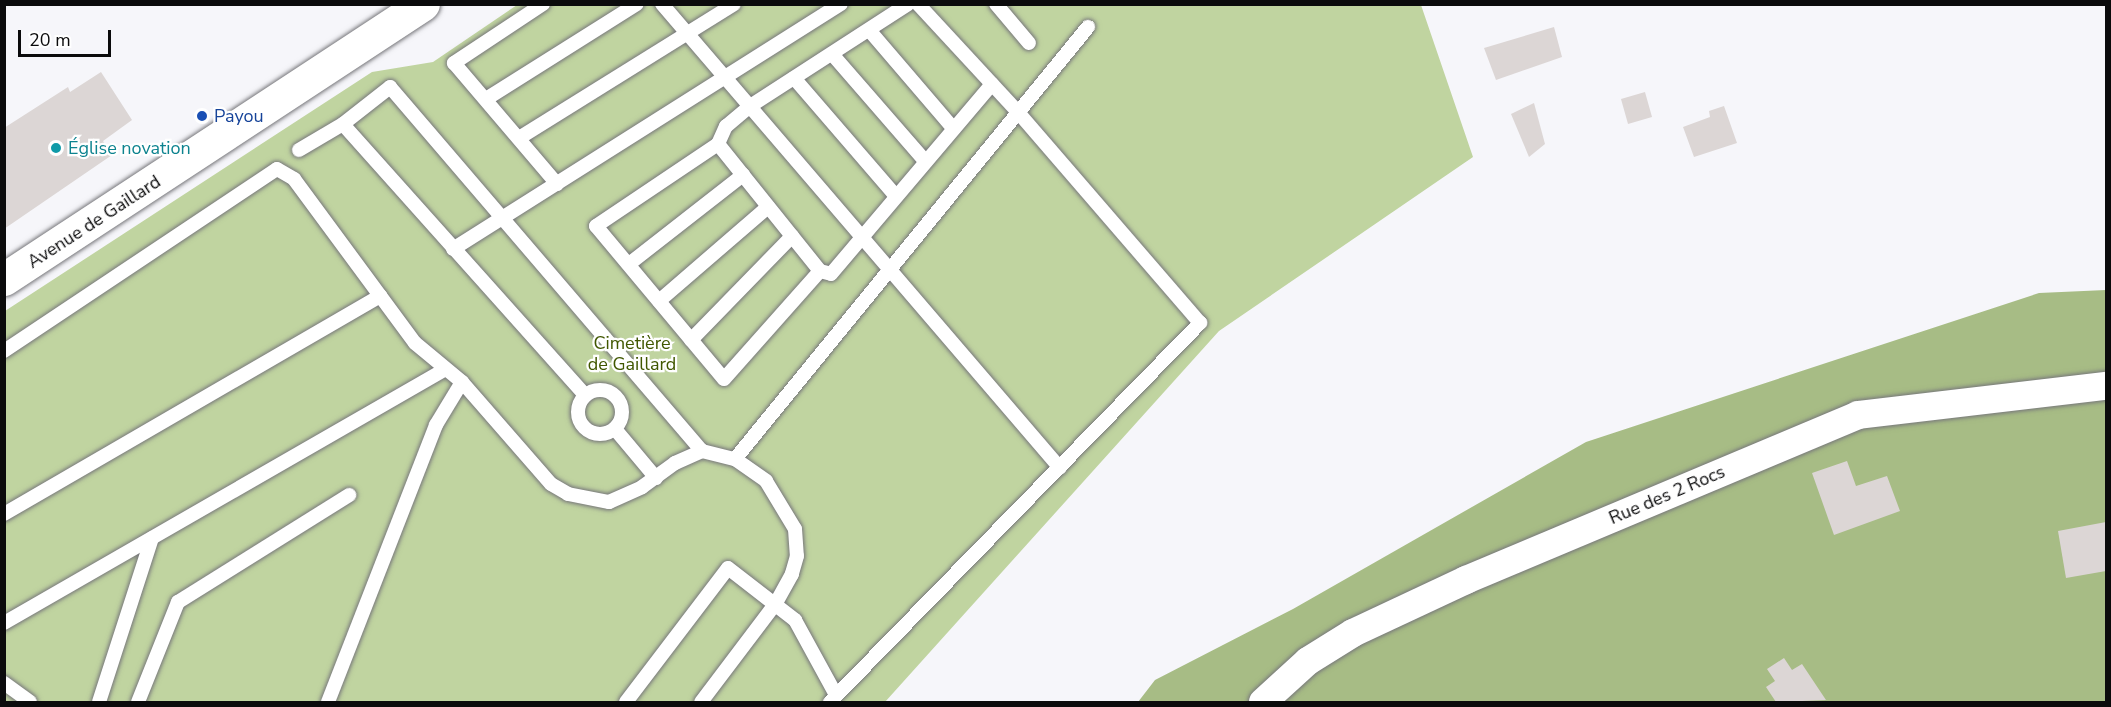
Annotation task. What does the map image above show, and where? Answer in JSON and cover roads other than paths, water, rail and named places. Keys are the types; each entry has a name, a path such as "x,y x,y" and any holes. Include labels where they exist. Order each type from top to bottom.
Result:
{"street":[{"name":"Avenue de Gaillard","path":"4,279 423,4"},
{"name":"Rue des 2 Rocs","path":"1263,702 1308,661 1353,633 1466,580 1858,415 2106,386"}],"lane":[{"path":"543,4 454,63 557,184"},
{"path":"486,99 638,4"},
{"path":"662,4 888,271 1060,468"},
{"path":"519,138 734,4"},
{"path":"453,249 841,4"},
{"path":"820,271 723,379 597,226 718,144 726,126 749,107 908,4"},
{"path":"626,702 728,568 795,620 833,699 1200,322 1018,112 918,4"},
{"path":"996,4 1029,43"},
{"path":"735,459 1088,27"},
{"path":"869,30 954,129"},
{"path":"832,54 925,162"},
{"path":"794,78 896,196"},
{"path":"718,144 820,271 831,274 992,84"},
{"path":"299,150 343,124 390,87 504,217 702,451 735,459 766,481 795,529 797,556 776,603 701,702"},
{"path":"343,124 585,395"},
{"path":"4,351 277,169 294,179 415,343 444,370 462,382 532,466 567,494 609,502 702,451"},
{"path":"629,264 743,175"},
{"path":"659,301 768,207"},
{"path":"691,340 792,236"},
{"path":"4,514 380,296"},
{"path":"4,623 444,370"},
{"path":"328,702 436,425 462,382"},
{"path":"605,390 617,397 622,417 615,429 602,434 584,427 578,414 585,395 605,390"},
{"path":"615,429 656,478"},
{"path":"138,702 178,602 349,495"},
{"path":"99,702 152,538"},
{"path":"4,683 30,702"}],"place":[{"name":"Payou","path":"202,116"},
{"name":"Église novation","path":"56,148"}],"park label":[{"name":"Cimetière de Gaillard","path":"632,354"}]}
